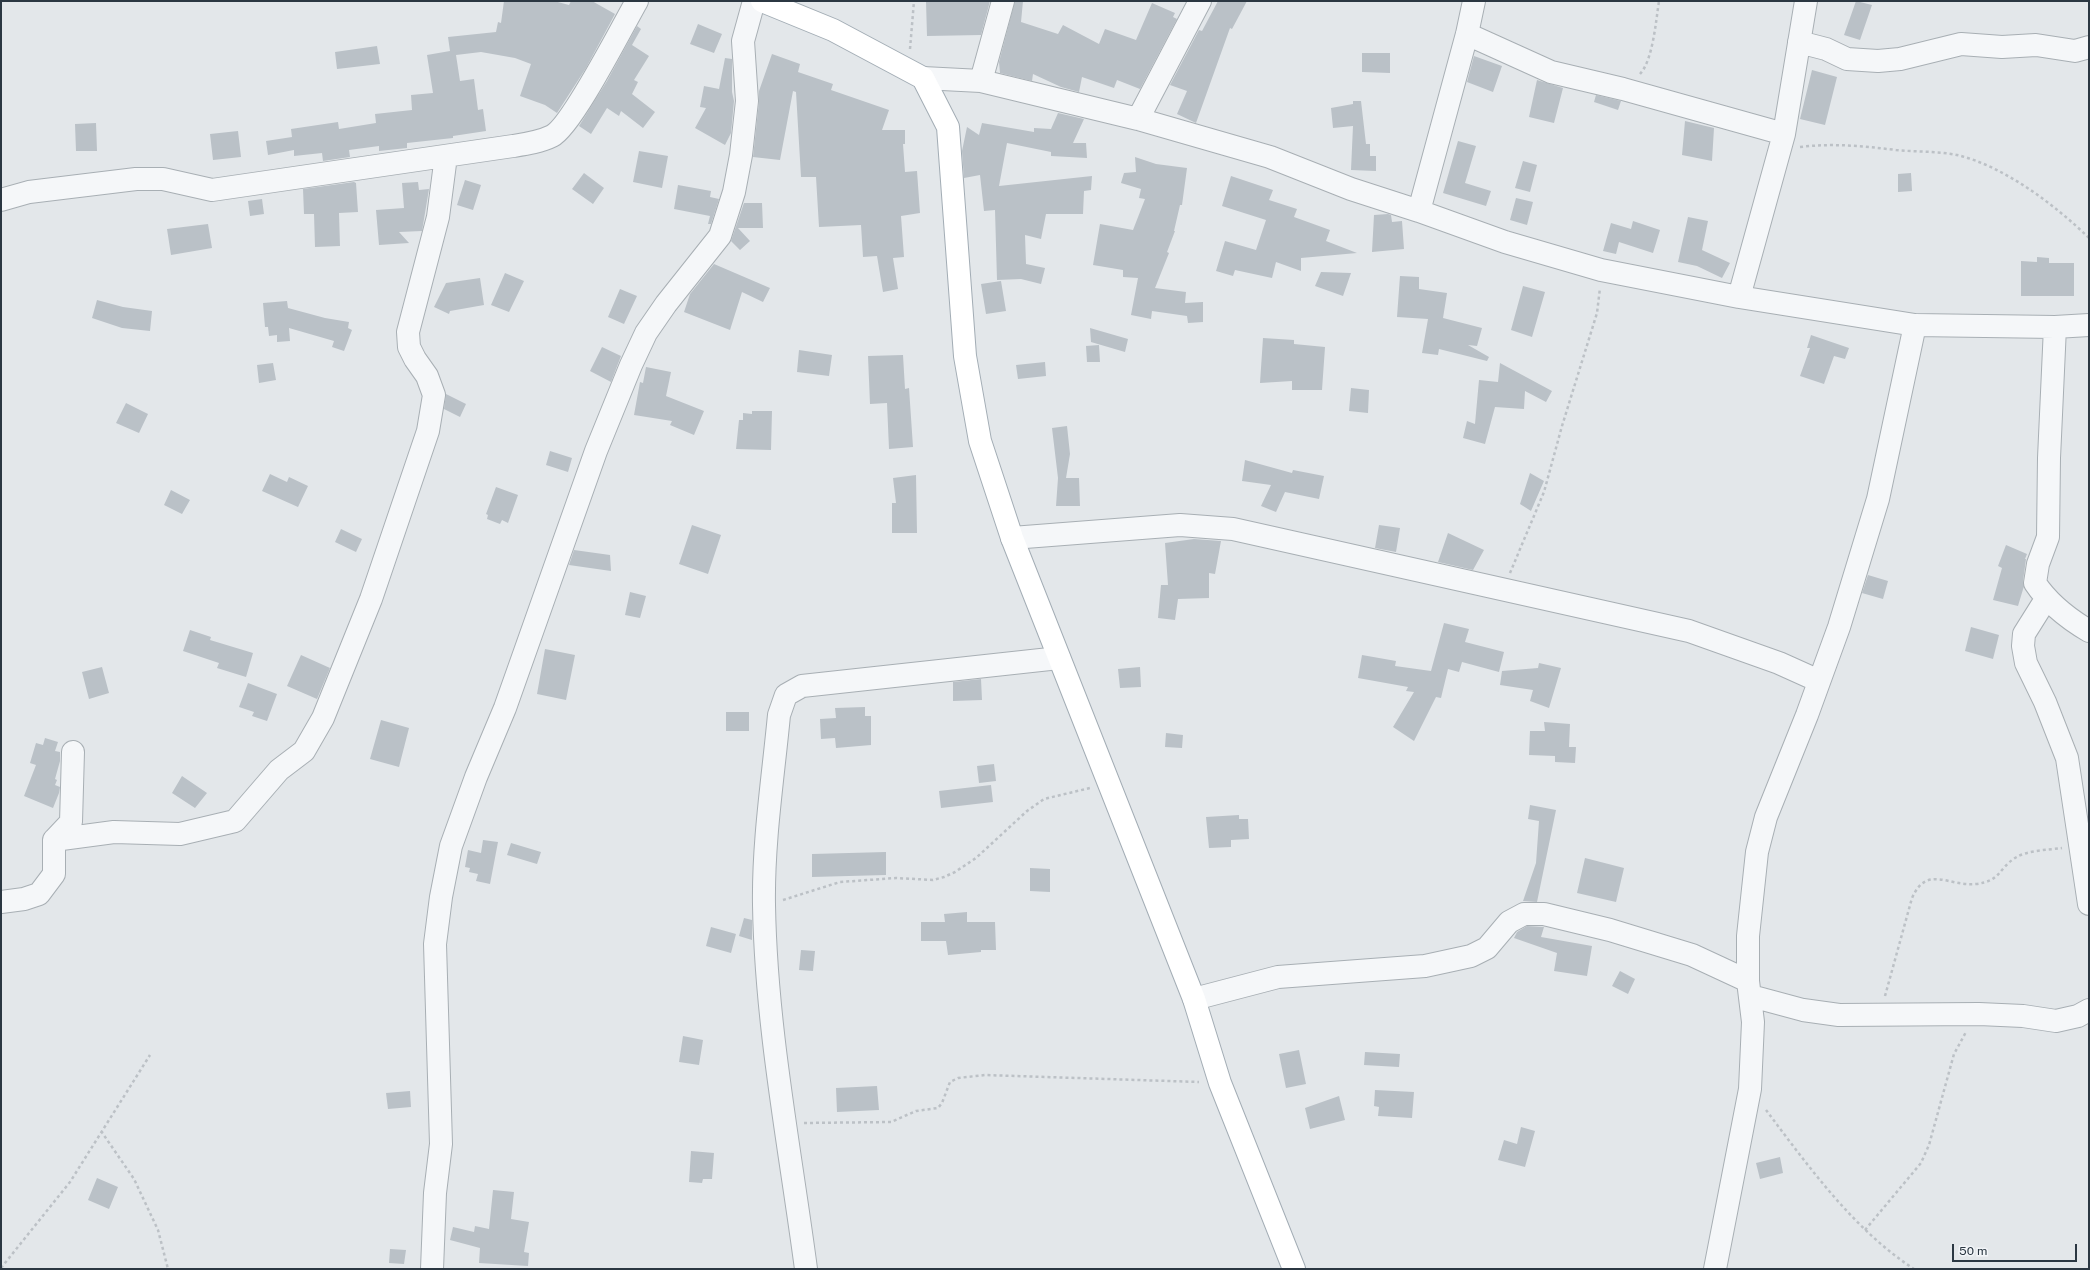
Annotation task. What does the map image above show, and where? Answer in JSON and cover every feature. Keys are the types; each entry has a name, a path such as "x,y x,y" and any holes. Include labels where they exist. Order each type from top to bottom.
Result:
{"main road":[{"path":"764,2 833,30 915,74 948,127 965,356 980,441 1012,538 1194,999 1220,1083 1294,1269"}],"street":[{"path":"1,200 29,192 136,179 163,179 212,190 540,141 552,136 571,117 636,1"},
{"path":"981,81 1003,1"},
{"path":"1138,118 1169,63 1200,1"},
{"path":"1419,211 1467,34 1474,1"},
{"path":"1739,297 1782,141 1806,1"},
{"path":"432,1269 435,1193 441,1144 435,944 441,897 451,846 476,776 505,708 596,451 631,366 646,333 666,304 720,236 734,192 741,155 747,101 743,41 764,2"},
{"path":"1467,34 1552,72 1623,89 1782,141"},
{"path":"1799,42 1826,49 1847,59 1878,61 1900,59 1961,44 2002,47 2036,45 2075,51 2089,47"},
{"path":"915,74 981,81 1138,118 1270,157 1351,189 1419,211 1505,242 1601,270 1739,297 1915,325 2089,325"},
{"path":"54,840 114,832 180,834 235,821 279,770 304,751 323,718 368,606 428,431 434,395 427,376 409,347 408,332 438,217 446,156"},
{"path":"1716,1269 1750,1089 1754,1022 1750,989 1748,936 1757,852 1766,816 1839,627 1878,499 1915,325"},
{"path":"2055,326 2049,458 2048,537 2038,564 2035,583 2046,599 2061,612 2089,631"},
{"path":"1012,538 1180,525 1233,529 1689,631 1779,663 1819,681"},
{"path":"2046,599 2024,634 2023,646 2026,663 2067,758 2089,904"},
{"path":"806,1269 770,1009 764,906 765,858 778,716 786,695 802,686 1059,658"},
{"path":"1,902 24,899 38,894 54,874 54,840 71,822 72,752"},
{"path":"1194,999 1278,978 1425,966 1471,956 1487,948 1509,922 1524,914 1544,914 1610,930 1692,955 1750,989 1803,1010 1839,1015 1880,1016 1979,1014 2023,1016 2056,1021 2078,1016 2089,1010"}],"path":[{"path":"914,1 915,74"},
{"path":"1623,89 1643,70 1650,52 1659,1"},
{"path":"1782,141 1827,143 1956,155 1980,162 2004,174 2075,225 2089,238"},
{"path":"1503,589 1544,492 1562,426 1597,313 1601,270"},
{"path":"764,906 840,882 896,878 933,880 944,877 955,872 976,858 1027,811 1044,799 1110,783"},
{"path":"1880,1016 1912,898 1917,887 1922,882 1939,879 1974,884 1993,880 2014,858 2024,854 2079,845"},
{"path":"1865,1230 1921,1162 1936,1124 1954,1054 1966,1032 1979,1014"},
{"path":"1,1268 70,1182 150,1055"},
{"path":"786,1124 891,1122 916,1111 938,1108 942,1104 950,1082 958,1078 984,1076 1220,1083"},
{"path":"1750,1089 1807,1164 1865,1230 1898,1259 1914,1269"},
{"path":"101,1131 134,1178 158,1230 168,1269"}],"building":[{"path":"504,1 554,1 569,5 571,1 592,1 615,14 586,68 557,113 545,105 520,96 531,64 515,58 481,52 456,55 460,81 474,79 478,110 483,109 486,131 453,136 453,138 407,143 407,148 379,151 379,146 349,150 350,157 323,161 322,153 294,156 294,150 268,155 266,141 292,137 291,129 338,122 339,129 376,123 375,114 412,110 411,95 433,93 427,55 450,51 448,37 496,32 498,22 501,23"},
{"path":"926,1 990,1 981,35 927,36"},
{"path":"1015,1 1023,1 1021,22 1058,34 1063,25 1099,44 1105,29 1136,40 1152,3 1175,13 1173,17 1177,19 1140,89 1117,80 1114,88 1082,77 1079,92 1061,87 1033,74 1032,81 1000,73 999,62"},
{"path":"1218,1 1247,1 1232,29 1230,28 1196,123 1177,114 1187,91 1170,85 1199,30 1202,31"},
{"path":"1856,1 1872,5 1860,40 1844,35"},
{"path":"698,24 722,34 714,53 690,44"},
{"path":"637,26 641,29 632,45 649,56 634,80 638,82 632,94 655,112 643,128 621,111 619,116 607,108 591,134 579,126 607,81"},
{"path":"377,46 380,64 337,69 335,52"},
{"path":"1362,53 1390,53 1390,73 1362,72"},
{"path":"772,54 800,64 798,72 833,84 831,90 889,110 882,130 905,130 905,144 903,144 905,172 917,171 920,213 901,216 904,257 893,258 898,289 883,292 877,256 863,257 861,225 819,227 816,177 801,177 796,92 793,91 780,160 753,157 759,91"},
{"path":"1474,56 1502,66 1493,92 1467,82"},
{"path":"725,58 732,59 732,92 734,101 731,133 725,145 695,128 706,108 700,107 704,86 719,89"},
{"path":"1812,70 1837,77 1825,125 1800,119"},
{"path":"1537,80 1563,88 1554,123 1529,117"},
{"path":"1596,95 1621,101 1618,110 1594,102"},
{"path":"1353,101 1361,101 1366,144 1370,144 1370,156 1376,156 1376,171 1351,170 1353,126 1333,128 1331,108 1353,104"},
{"path":"1058,113 1084,119 1073,143 1086,143 1087,158 1051,156 1051,152 1007,143 999,186 1092,176 1091,190 1084,191 1083,214 1046,214 1041,239 1025,235 1026,264 1045,268 1041,284 1021,279 997,280 995,210 984,211 980,175 964,178 962,151 967,127 979,135 982,123 1034,132 1034,128 1051,129"},
{"path":"1685,121 1714,128 1712,161 1682,155"},
{"path":"96,123 97,151 76,151 75,124"},
{"path":"238,131 241,157 213,160 210,134"},
{"path":"1458,141 1476,146 1465,183 1491,191 1486,206 1443,193"},
{"path":"639,151 668,156 662,188 633,182"},
{"path":"1135,157 1156,164 1187,168 1182,205 1180,205 1175,231 1167,252 1169,253 1155,288 1186,292 1185,303 1203,302 1203,322 1188,323 1187,316 1152,311 1151,319 1131,315 1138,278 1123,277 1123,270 1093,265 1100,224 1133,230 1145,199 1139,198 1141,189 1121,183 1124,173 1136,172"},
{"path":"1523,161 1537,165 1530,192 1515,188"},
{"path":"584,173 604,188 593,204 572,189"},
{"path":"1911,173 1912,191 1898,192 1898,174"},
{"path":"1231,176 1273,190 1269,200 1297,209 1294,217 1330,230 1326,241 1357,253 1301,258 1301,271 1276,262 1272,278 1235,270 1233,276 1216,271 1225,241 1256,250 1266,220 1222,206"},
{"path":"465,180 481,185 473,210 457,205"},
{"path":"354,182 356,183 358,212 339,213 340,246 315,247 314,214 304,214 303,189"},
{"path":"418,182 419,190 429,189 422,231 399,232 409,243 379,245 376,210 404,208 402,183"},
{"path":"678,185 711,191 710,197 719,199 711,224 708,224 710,216 674,209"},
{"path":"1516,198 1533,202 1527,225 1510,220"},
{"path":"262,199 264,214 250,216 248,201"},
{"path":"744,203 762,203 763,228 738,228 750,241 740,250 731,241"},
{"path":"1374,215 1391,215 1392,222 1402,221 1404,249 1372,252"},
{"path":"1688,217 1708,221 1702,250 1730,263 1722,278 1697,266 1678,262"},
{"path":"1633,221 1660,230 1653,253 1619,242 1616,254 1603,251 1611,223 1631,229"},
{"path":"208,224 212,248 171,255 167,229"},
{"path":"2037,257 2049,258 2049,263 2074,263 2074,296 2021,296 2021,261 2037,262"},
{"path":"714,264 770,288 763,302 742,292 730,330 684,312 690,294"},
{"path":"1321,272 1351,273 1343,296 1315,286"},
{"path":"505,273 524,281 509,312 491,305"},
{"path":"1400,276 1419,277 1419,289 1447,293 1443,318 1482,328 1477,346 1468,345 1489,357 1487,361 1439,349 1438,355 1422,353 1428,319 1397,317"},
{"path":"480,278 484,305 450,311 449,314 434,307 446,283"},
{"path":"1001,281 1006,311 986,314 981,284"},
{"path":"1523,286 1545,292 1532,337 1511,330"},
{"path":"620,289 637,296 624,324 608,317"},
{"path":"97,300 123,307 152,311 150,331 122,328 92,318"},
{"path":"287,301 288,308 325,318 349,322 348,328 352,330 344,351 332,347 334,341 289,328 290,341 277,342 277,335 269,336 268,327 265,327 263,303"},
{"path":"1090,328 1128,339 1125,352 1091,342"},
{"path":"1811,335 1849,348 1845,359 1834,356 1824,384 1800,376 1810,348 1807,348"},
{"path":"1263,338 1294,340 1294,344 1325,347 1322,390 1292,390 1292,381 1260,383"},
{"path":"1099,345 1100,362 1087,362 1086,346"},
{"path":"602,347 621,356 611,382 590,371"},
{"path":"799,350 832,355 829,376 797,372"},
{"path":"903,355 905,389 909,388 913,447 889,449 887,403 870,404 868,356"},
{"path":"1045,362 1046,376 1018,379 1016,365"},
{"path":"273,363 276,380 259,383 257,365"},
{"path":"1500,363 1552,391 1546,402 1525,391 1524,409 1495,407 1485,444 1463,438 1467,421 1475,424 1479,380 1498,382"},
{"path":"646,367 671,372 666,396 704,411 694,435 670,425 672,421 634,415 640,382 643,383"},
{"path":"1351,388 1369,390 1368,413 1349,411"},
{"path":"446,394 466,404 460,417 444,409"},
{"path":"126,403 148,414 139,433 116,423"},
{"path":"752,411 772,411 771,450 736,449 739,420 743,420 743,413 752,414"},
{"path":"1067,426 1070,454 1066,478 1079,478 1080,506 1056,506 1058,478 1052,428"},
{"path":"550,451 572,458 568,472 546,465"},
{"path":"1245,460 1292,473 1293,470 1324,476 1319,499 1285,492 1276,512 1261,506 1271,485 1242,481"},
{"path":"1530,473 1544,481 1531,511 1520,504"},
{"path":"270,474 287,482 289,477 308,486 298,507 262,491"},
{"path":"916,475 917,533 892,533 892,503 896,503 893,478"},
{"path":"496,487 518,495 508,523 502,520 500,524 487,519 488,515 486,514"},
{"path":"171,490 190,500 182,514 164,505"},
{"path":"692,525 721,535 708,574 679,564"},
{"path":"1379,525 1400,528 1396,552 1375,548"},
{"path":"341,529 362,539 356,552 335,542"},
{"path":"1448,533 1484,550 1473,570 1438,562"},
{"path":"1194,539 1221,541 1215,574 1209,573 1209,598 1178,599 1175,620 1158,618 1161,585 1168,585 1165,543"},
{"path":"2006,545 2027,554 2025,559 2024,586 2018,606 1993,600 2002,568 1998,566"},
{"path":"574,550 610,555 611,571 569,565"},
{"path":"1868,575 1888,581 1883,599 1862,593"},
{"path":"630,592 646,596 640,618 625,615"},
{"path":"1444,623 1469,629 1465,642 1504,652 1499,672 1462,662 1459,672 1448,669 1441,698 1436,697 1414,741 1393,727 1414,692 1406,691 1408,687 1358,678 1362,655 1396,661 1395,666 1431,671"},
{"path":"1971,627 1999,635 1993,659 1965,651"},
{"path":"190,630 211,637 210,640 253,653 246,677 217,668 219,663 183,651"},
{"path":"545,649 575,655 566,700 537,694"},
{"path":"301,655 330,668 317,699 287,686"},
{"path":"1539,663 1561,668 1549,708 1530,701 1533,690 1500,685 1502,671 1538,668"},
{"path":"102,667 109,693 89,699 82,672"},
{"path":"1140,667 1141,687 1120,688 1118,669"},
{"path":"981,679 982,700 953,701 953,682"},
{"path":"248,683 277,694 267,721 252,716 254,712 239,707"},
{"path":"865,707 865,716 871,716 871,745 836,748 835,738 821,739 820,719 836,718 835,708"},
{"path":"726,712 749,712 749,731 726,731"},
{"path":"381,720 409,728 399,767 370,759"},
{"path":"1544,722 1570,724 1569,747 1576,747 1575,763 1555,762 1555,756 1529,755 1530,731 1545,731"},
{"path":"1166,733 1183,735 1182,748 1165,747"},
{"path":"45,738 58,742 55,751 60,752 60,761 55,779 57,780 55,785 60,787 53,808 24,796 36,765 30,763 36,743 43,745"},
{"path":"994,764 996,781 979,783 977,766"},
{"path":"182,776 207,793 195,808 172,793"},
{"path":"991,785 993,802 941,808 939,791"},
{"path":"1530,805 1556,810 1537,902 1523,901 1536,863 1539,821 1528,819"},
{"path":"1239,815 1239,819 1248,819 1249,839 1231,840 1231,847 1209,848 1206,817"},
{"path":"483,840 498,842 490,884 476,881 478,874 469,872 470,868 465,867 468,850 481,853"},
{"path":"511,843 541,852 537,864 507,855"},
{"path":"886,852 886,875 812,877 812,854"},
{"path":"1585,858 1624,868 1616,902 1577,893"},
{"path":"1030,868 1050,869 1050,892 1030,891"},
{"path":"967,912 967,922 995,922 996,950 981,950 981,952 948,955 946,941 921,941 921,922 945,922 944,914"},
{"path":"744,918 752,920 752,940 739,936"},
{"path":"1527,926 1544,927 1541,937 1592,946 1587,976 1554,971 1557,953 1514,938 1517,932"},
{"path":"711,927 736,934 731,953 706,946"},
{"path":"801,950 815,951 813,971 799,970"},
{"path":"1620,971 1635,979 1628,994 1612,986"},
{"path":"683,1036 703,1040 699,1065 679,1062"},
{"path":"1299,1050 1306,1084 1286,1088 1279,1054"},
{"path":"1365,1052 1400,1054 1399,1067 1364,1065"},
{"path":"877,1086 879,1110 837,1112 836,1088"},
{"path":"1375,1090 1414,1092 1412,1118 1378,1116 1379,1107 1374,1106"},
{"path":"410,1091 411,1107 388,1109 386,1093"},
{"path":"1339,1096 1345,1120 1310,1129 1305,1108"},
{"path":"1521,1127 1535,1131 1525,1167 1498,1160 1504,1140 1517,1144"},
{"path":"691,1151 714,1153 712,1179 703,1179 702,1183 689,1182"},
{"path":"1780,1157 1783,1173 1760,1179 1756,1163"},
{"path":"97,1178 118,1187 109,1209 88,1200"},
{"path":"493,1190 514,1192 511,1219 529,1222 524,1252 529,1253 528,1266 479,1263 480,1248 450,1240 453,1227 474,1232 475,1226 489,1229"},
{"path":"390,1249 406,1250 404,1264 389,1263"}]}
